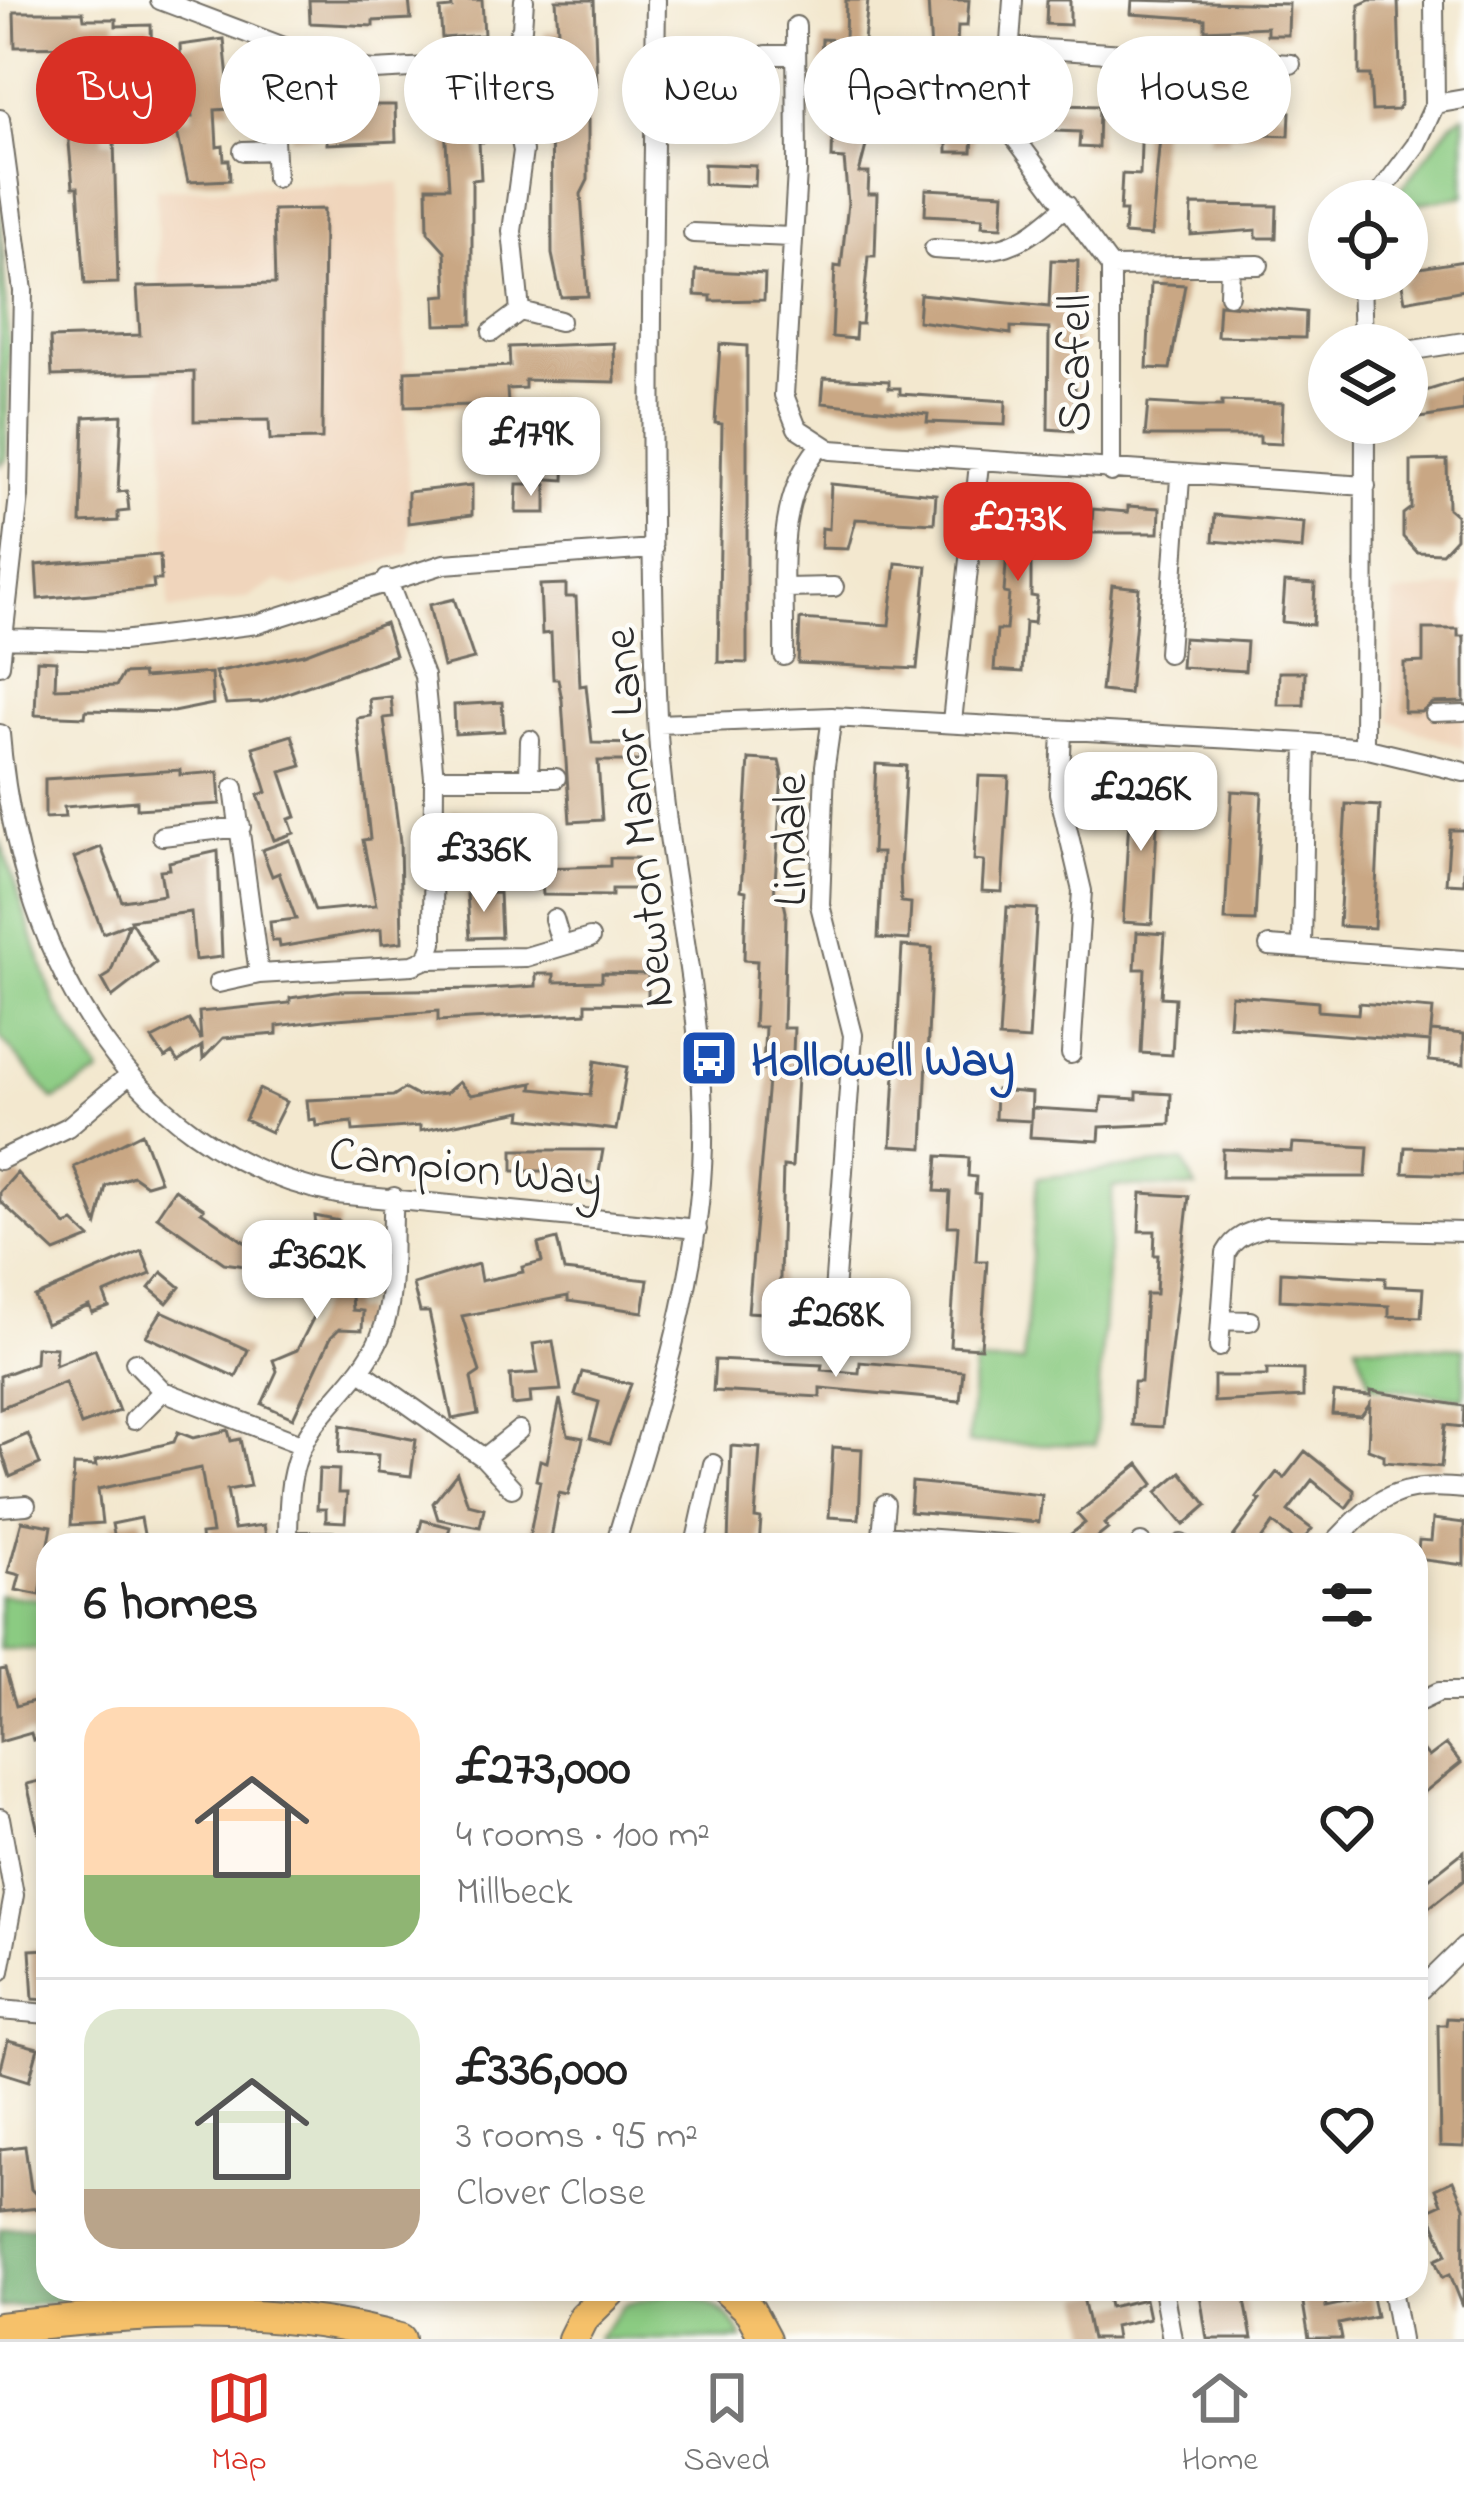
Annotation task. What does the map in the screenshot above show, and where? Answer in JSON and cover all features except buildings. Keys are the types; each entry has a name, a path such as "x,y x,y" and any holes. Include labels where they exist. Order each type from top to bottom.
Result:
{"highway":[{"path":"572,2339 584,2317 601,2301"},
{"path":"739,2301 766,2339"},
{"path":"0,2328 173,2315 298,2320 400,2339"}],"street":[{"path":"160,0 191,5 256,36"},
{"path":"518,36 524,0"},
{"name":"Newton Manor Lane","path":"619,1533 653,1420 697,1229 703,1158 698,1043 658,724 653,549 656,0"},
{"name":"Scafell","path":"1010,36 1013,0"},
{"path":"1390,180 1416,145 1435,104 1434,0"},
{"path":"796,26 797,171 784,395 797,428 819,447 979,464 1366,486"},
{"path":"780,55 794,55"},
{"path":"1435,104 1464,99"},
{"path":"0,118 23,291 0,665"},
{"path":"273,144 275,178"},
{"path":"520,310 512,231 522,144"},
{"name":"Scafell","path":"1020,144 1111,267 1111,472"},
{"path":"243,151 273,150"},
{"path":"934,249 988,254 1024,244 1067,206"},
{"path":"693,232 791,237"},
{"path":"1229,295 1230,265"},
{"path":"1111,267 1259,265"},
{"path":"520,310 560,321"},
{"path":"492,332 520,310"},
{"path":"1428,348 1464,342"},
{"path":"1364,748 1365,444"},
{"path":"784,656 787,501 797,474 819,447"},
{"path":"952,722 979,464"},
{"path":"1168,653 1180,478"},
{"path":"1,638 122,641 257,624 444,564 653,549"},
{"path":"387,579 424,676 434,778 433,943 427,958"},
{"path":"785,588 834,587"},
{"path":"1433,714 1464,713"},
{"path":"658,724 832,717 1306,743 1364,748 1464,772"},
{"name":"Lindale","path":"832,717 824,766 820,905 853,1035 832,1320"},
{"path":"1061,733 1059,793 1082,891 1071,1054"},
{"name":"Campion Way","path":"0,734 10,818 28,892 94,1029 160,1110 240,1161 297,1186 697,1229"},
{"path":"529,777 530,740"},
{"path":"1302,945 1306,743"},
{"path":"434,778 556,778"},
{"path":"234,788 259,974"},
{"path":"162,836 241,827"},
{"path":"554,919 562,946"},
{"path":"218,983 259,974 412,965 427,958 526,956 590,938"},
{"path":"1269,946 1464,960"},
{"path":"0,1160 68,1127 130,1076"},
{"path":"288,1533 286,1495 303,1445 361,1371 382,1334 389,1304 394,1197"},
{"path":"1219,1347 1226,1253 1250,1231 1266,1227 1464,1232"},
{"path":"1221,1319 1250,1321"},
{"path":"135,1362 163,1390 303,1445"},
{"path":"361,1371 484,1458 512,1488"},
{"path":"134,1420 163,1390"},
{"path":"484,1458 519,1430"},
{"path":"698,1533 713,1464"},
{"path":"1346,1533 1392,1492 1408,1486 1464,1489"},
{"path":"883,1533 885,1504"},
{"path":"0,1507 26,1505"},
{"path":"1428,1697 1439,1692 1464,1692"},
{"path":"0,1818 14,1895 0,1971"},
{"path":"1428,1982 1464,1947"},
{"path":"0,2010 36,2013"},
{"path":"1165,2301 1172,2339"},
{"path":"1394,2301 1401,2339"}],"shaded area":[{"path":"400,183 410,553 297,588 277,581 248,598 169,610 156,189"},
{"path":"1464,585 1464,748 1390,721 1394,594"}],"green space":[{"path":"1464,115 1464,196 1428,202 1428,180 1408,180 1452,123"},
{"path":"0,205 9,353 6,460 0,465"},
{"path":"0,840 55,1003 100,1074 54,1100 0,1037"},
{"path":"1183,1161 1196,1188 1113,1186 1095,1445 968,1443 975,1363 1023,1363 1037,1178"},
{"path":"1356,1344 1464,1348 1464,1398 1371,1385"},
{"path":"0,1595 36,1599 36,1649 0,1649"},
{"path":"36,2226 36,2301 54,2301 0,2308 0,2228"},
{"path":"704,2301 731,2320 743,2339 597,2339 624,2305"}],"place":[{"name":"Hollowell Way","path":"709,1058"}]}
